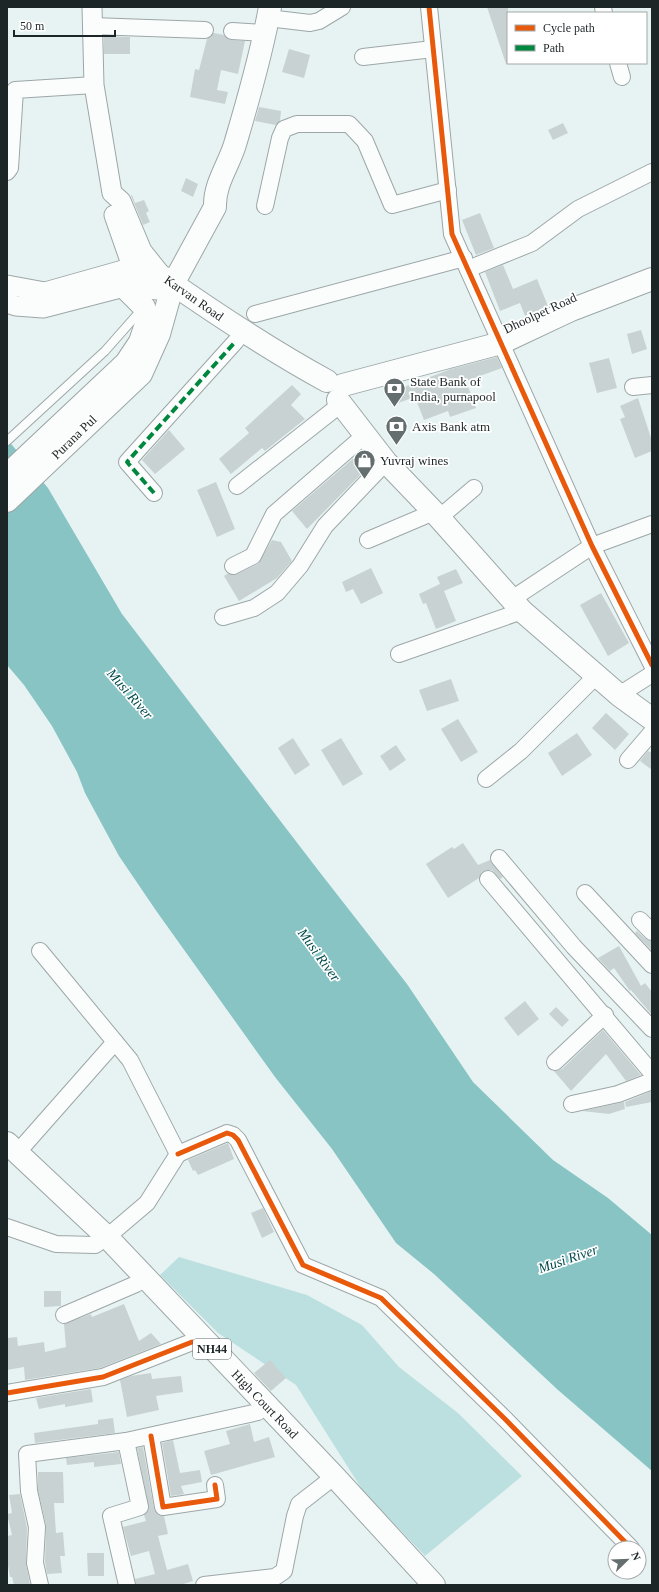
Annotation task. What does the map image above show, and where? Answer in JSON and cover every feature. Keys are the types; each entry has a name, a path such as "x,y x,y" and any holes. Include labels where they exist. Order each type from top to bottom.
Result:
{"main road":[{"path":"134,368 159,334 166,287 202,199 214,194 236,143 268,19"},
{"name":"Dhoolpet Road","path":"335,393 501,343 571,310 652,279"},
{"path":"124,287 146,313"},
{"path":"134,368 146,313 166,287"},
{"path":"166,287 236,341 335,393 386,462 437,515 517,605 541,629 598,674 619,695 652,719"},
{"name":"Karvan Road","path":"166,287 287,359 335,393"},
{"name":"Purana Pul","path":"7,475 134,368"},
{"name":"Purana Pul","path":"7,501 134,368"},
{"name":"High Court Road","path":"10,1152 101,1241 340,1483 434,1585"},
{"name":"High Court Road","path":"101,1241 136,1284 326,1483 420,1585"}],"street":[{"path":"92,7 94,85 112,193 109,204 130,258 140,270 166,287"},
{"path":"232,31 268,19 310,22 319,21 341,7 346,7"},
{"path":"429,7 452,234 592,546 652,665"},
{"path":"92,26 205,30"},
{"path":"363,57 433,49"},
{"path":"7,172 10,168 9,141 15,90 94,85"},
{"path":"265,206 280,138 284,129 297,124 348,124 366,142 392,205 448,190"},
{"path":"255,314 466,263 532,243 578,208 652,172"},
{"name":"Karvan Road","path":"112,193 122,201 142,251 166,287"},
{"path":"7,285 45,292 123,270 140,270"},
{"path":"7,303 16,306 43,308 124,287 166,287"},
{"path":"154,492 127,462 236,341"},
{"path":"633,387 652,385"},
{"path":"237,486 335,393"},
{"path":"233,566 253,556 274,514 365,435"},
{"path":"223,617 254,608 277,593 300,566 325,526 386,462"},
{"path":"368,540 437,515 474,488"},
{"path":"399,654 517,605 592,546 652,524"},
{"path":"486,780 521,752 598,674"},
{"path":"619,695 652,674"},
{"path":"628,760 652,732"},
{"path":"499,858 574,947 652,1029"},
{"path":"488,879 605,1015 652,1073"},
{"path":"585,893 652,965"},
{"path":"640,920 652,932"},
{"path":"40,951 130,1060 178,1154"},
{"path":"555,1062 605,1015"},
{"path":"10,1152 114,1042"},
{"path":"572,1104 618,1094 652,1081"},
{"path":"7,1227 56,1244 101,1241 147,1203 178,1154 227,1133 233,1135 238,1140 303,1265 381,1298 506,1420 623,1540"},
{"path":"64,1315 136,1284"},
{"path":"7,1394 102,1377 192,1342"},
{"path":"40,1585 35,1563 37,1527 29,1491 28,1454 126,1441 258,1412"},
{"path":"151,1436 163,1507 217,1499 215,1485"},
{"path":"126,1441 140,1507 111,1516 127,1585"},
{"path":"204,1585 275,1578 284,1571 294,1516 299,1504 326,1483"}],"lane":[{"path":"7,441 146,313"}],"shaded area":[{"path":"179,1257 307,1295 362,1325 399,1367 458,1413 522,1476 425,1556 363,1491 296,1385 218,1333 160,1275"}],"water":[{"name":"Musi River","path":"7,439 48,488 122,614 407,984 473,1082 553,1160 608,1198 652,1235 652,1471 558,1390 434,1274 396,1243 332,1149 275,1077 157,912 119,856 85,793 77,772 52,726 24,685 7,665"}],"building":[{"path":"487,7 508,7 506,64"},
{"path":"214,33 224,35 231,40 245,41 238,74 221,70 217,90 228,92 225,104 190,97 195,69 199,70 207,39"},
{"path":"104,36 130,37 130,54 104,54"},
{"path":"289,49 310,55 304,78 282,72"},
{"path":"259,107 281,111 280,121 276,125 255,121"},
{"path":"563,123 568,133 553,140 548,130"},
{"path":"186,178 198,184 193,197 181,191"},
{"path":"132,195 135,203 144,200 149,211 146,213 150,222 143,225 131,196"},
{"path":"480,213 494,248 476,255 462,220"},
{"path":"503,265 513,289 537,279 548,306 525,316 520,303 500,311 485,272"},
{"path":"641,330 647,349 632,354 627,334"},
{"path":"497,357 502,368 466,381 476,408 450,417 448,411 424,420 415,397 398,403 393,391 451,369"},
{"path":"609,358 617,388 597,393 589,363"},
{"path":"292,385 301,394 291,405 305,419 265,451 262,448 231,474 219,459 249,433 245,428"},
{"path":"638,398 652,441 652,451 635,458 620,419 625,417 620,406"},
{"path":"169,430 185,449 155,474 142,460"},
{"path":"356,456 367,468 307,529 292,511"},
{"path":"216,482 235,529 217,537 197,490"},
{"path":"272,540 281,542 292,561 277,578 239,601 224,576 227,574 237,574 258,564"},
{"path":"371,568 383,593 361,604 353,589 346,592 342,582"},
{"path":"456,569 463,583 444,591 456,621 436,629 426,603 423,604 419,594 440,584 437,577"},
{"path":"601,593 629,643 608,656 580,605"},
{"path":"451,679 459,701 427,711 419,690"},
{"path":"606,713 629,734 615,750 592,728"},
{"path":"458,719 478,752 461,762 441,729"},
{"path":"577,733 592,755 562,776 548,753"},
{"path":"293,738 310,765 295,775 278,748"},
{"path":"341,738 363,774 343,786 321,750"},
{"path":"396,745 406,760 390,771 380,756"},
{"path":"648,751 652,753 652,770 640,761"},
{"path":"463,843 478,865 490,860 503,877 500,879 492,870 486,870 482,872 479,878 448,898 426,864 452,847 454,849"},
{"path":"637,931 646,939 652,941 652,951 635,933"},
{"path":"619,946 641,986 645,983 652,992 652,1015 631,990 630,991 614,968 610,971 598,958"},
{"path":"525,1001 539,1019 518,1036 504,1018"},
{"path":"556,1007 569,1020 562,1027 549,1014"},
{"path":"603,1030 641,1075 626,1081 606,1054 571,1091 554,1071 562,1069"},
{"path":"652,1091 652,1102 626,1107 625,1102"},
{"path":"624,1102 625,1109 609,1114 582,1111"},
{"path":"228,1143 234,1159 198,1175 195,1170 193,1171 188,1160"},
{"path":"263,1208 274,1232 262,1238 251,1213"},
{"path":"44,1291 61,1291 61,1306 44,1307"},
{"path":"124,1304 139,1341 151,1333 161,1344 100,1368 25,1380 24,1367 7,1370 7,1338 17,1337 18,1346 44,1342 45,1352 66,1347 64,1324 91,1314 92,1317"},
{"path":"270,1360 286,1378 271,1391 254,1373"},
{"path":"151,1373 152,1379 181,1376 183,1392 156,1396 159,1410 127,1417 120,1380 131,1376"},
{"path":"91,1389 93,1402 65,1407 65,1404 39,1409 36,1398"},
{"path":"113,1418 115,1433 35,1443 34,1433 98,1424 98,1420"},
{"path":"250,1424 254,1442 269,1437 275,1457 211,1475 204,1451 230,1444 226,1431"},
{"path":"173,1440 180,1473 200,1470 202,1482 181,1486 184,1494 171,1496 162,1443"},
{"path":"143,1447 154,1509 156,1513 164,1516 168,1534 158,1536 167,1570 188,1564 193,1581 180,1585 136,1585 135,1579 155,1574 149,1551 131,1556 123,1527 146,1521 144,1515 149,1509 137,1448"},
{"path":"119,1452 121,1464 94,1467 94,1462 67,1465 66,1458"},
{"path":"38,1472 63,1472 64,1503 54,1503 56,1533 63,1532 65,1556 60,1556 62,1573 47,1574 45,1562 46,1525 38,1490"},
{"path":"20,1494 27,1528 26,1563 30,1585 14,1585 12,1577 10,1577 7,1560 7,1536 12,1535 7,1514 12,1513 9,1495"},
{"path":"87,1553 104,1553 104,1576 88,1576"}],"marked path":[{"path":"154,493 127,462 236,341"}],"cycle path":[{"path":"429,7 452,234 592,546 652,665"},
{"path":"178,1154 227,1133 233,1135 238,1140 303,1265 381,1298 506,1420 623,1540"},
{"path":"7,1393 103,1377 192,1342"},
{"path":"151,1436 163,1507 217,1499 215,1485"}],"place":[{"name":"State Bank of India, purnapool","path":"395,408"},
{"name":"Axis Bank atm","path":"397,446"},
{"name":"Yuvraj wines","path":"365,480"}]}
